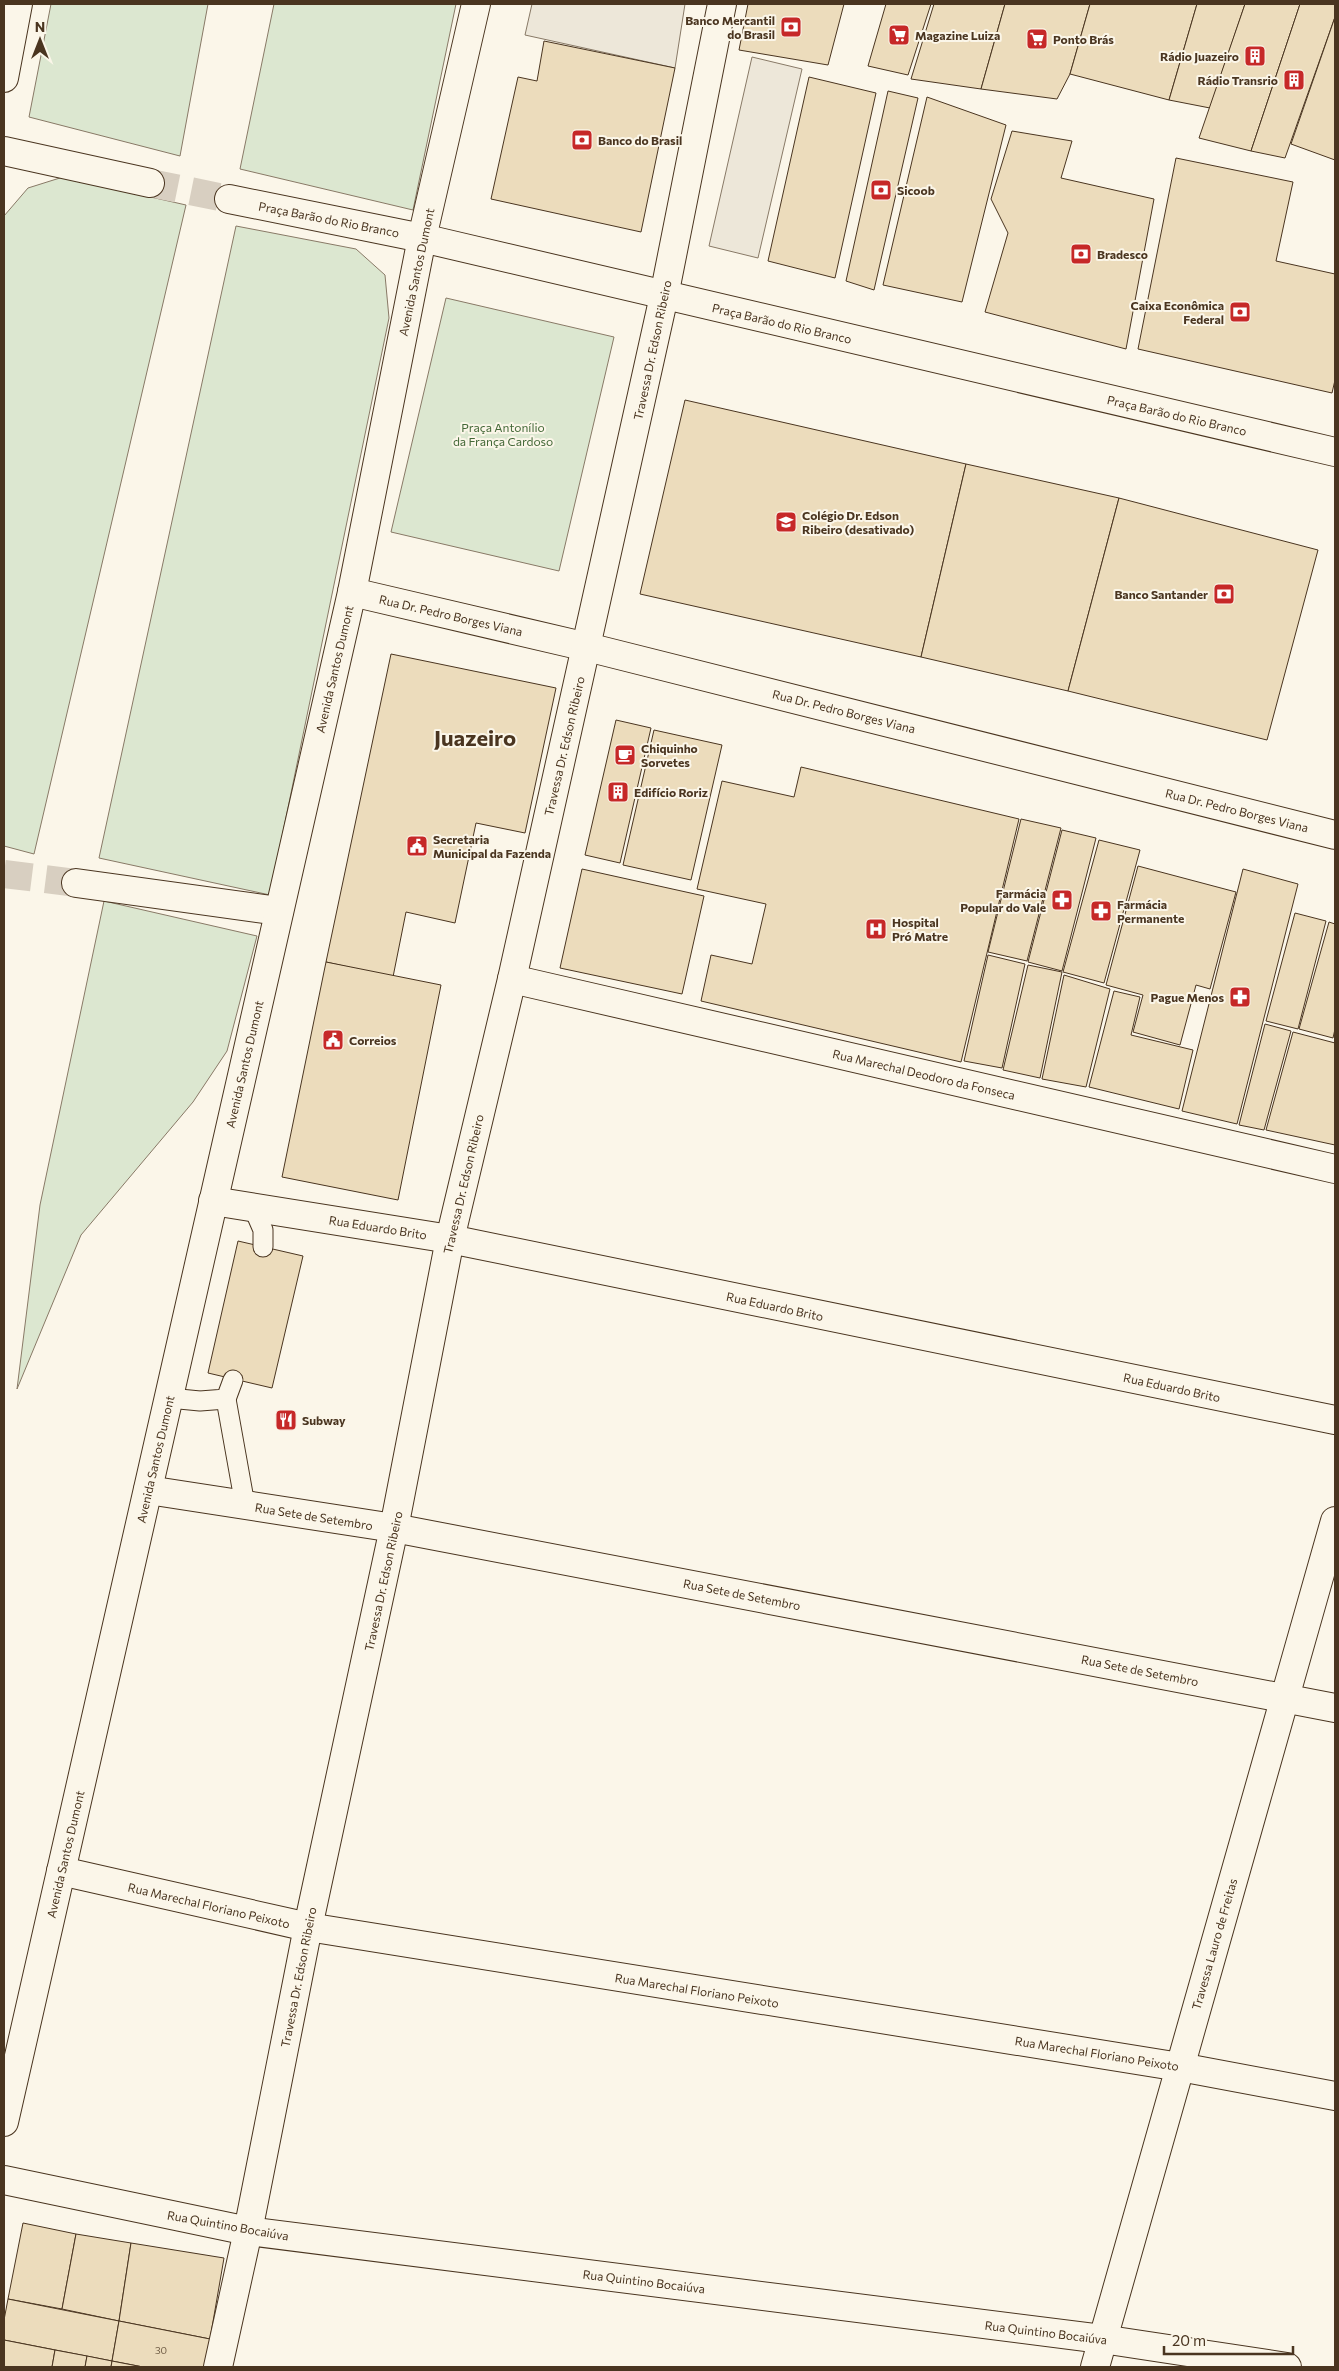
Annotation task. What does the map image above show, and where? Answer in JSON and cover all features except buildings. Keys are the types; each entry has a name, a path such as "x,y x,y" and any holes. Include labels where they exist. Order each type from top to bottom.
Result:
{"street":[{"path":"4,78 18,4"},
{"name":"Avenida Santos Dumont","path":"4,2122 352,592 422,238 476,4"},
{"name":"Travessa Dr. Edson Ribeiro","path":"218,2367 248,2231 308,1928 394,1528 450,1239 512,979 587,647 664,296 722,4"},
{"path":"4,151 150,183"},
{"name":"Praça Barão do Rio Branco","path":"229,199 422,238 1335,452"},
{"name":"Rua Dr. Pedro Borges Viana","path":"352,592 587,647 1335,835"},
{"path":"76,883 279,911"},
{"name":"Rua Marechal Deodoro da Fonseca","path":"512,979 1335,1169"},
{"name":"Rua Eduardo Brito","path":"213,1201 450,1239 1335,1420"},
{"name":"Rua Sete de Setembro","path":"148,1490 394,1528 1335,1708"},
{"name":"Travessa Lauro de Freitas","path":"1095,2367 1335,1521"},
{"name":"Rua Marechal Floriano Peixoto","path":"61,1871 308,1928 1180,2066 1335,2096"},
{"name":"Rua Quintino Bocaiúva","path":"4,2180 248,2231 1102,2339 1287,2367"}],"lane":[{"path":"253,1207 262,1230 262,1247"},
{"path":"233,1380 226,1399 245,1505"},
{"path":"169,1398 200,1401 226,1399"}],"green space":[{"path":"51,4 208,4 180,156 29,117"},
{"path":"274,4 456,4 413,210 240,169"},
{"path":"63,177 186,205 34,854 4,846 4,216 28,188"},
{"path":"236,226 356,249 385,275 389,318 270,895 99,858"},
{"name":"Praça Antonílio da França Cardoso","path":"446,298 614,337 559,571 391,532"},
{"path":"104,901 257,936 227,1051 193,1102 81,1235 17,1389 40,1205"}],"shaded area":[{"path":"532,4 685,4 675,68 525,35"},
{"path":"752,57 802,69 758,258 709,246"}],"tunnel":[{"path":"150,183 229,199"},
{"path":"4,874 76,883"}],"place":[{"name":"Banco Mercantil do Brasil","path":"791,27"},
{"name":"Magazine Luiza","path":"899,35"},
{"name":"Ponto Brás","path":"1037,39"},
{"name":"Rádio Juazeiro","path":"1255,56"},
{"name":"Rádio Transrio","path":"1294,80"},
{"name":"Banco do Brasil","path":"582,140"},
{"name":"Sicoob","path":"881,190"},
{"name":"Bradesco","path":"1081,254"},
{"name":"Caixa Econômica Federal","path":"1240,312"},
{"name":"Colégio Dr. Edson Ribeiro (desativado)","path":"786,522"},
{"name":"Banco Santander","path":"1224,594"},
{"name":"Chiquinho Sorvetes","path":"625,755"},
{"name":"Edifício Roriz","path":"618,792"},
{"name":"Secretaria Municipal da Fazenda","path":"417,846"},
{"name":"Farmácia Popular do Vale","path":"1062,900"},
{"name":"Farmácia Permanente","path":"1101,911"},
{"name":"Hospital Pró Matre","path":"876,929"},
{"name":"Pague Menos","path":"1240,997"},
{"name":"Correios","path":"333,1040"},
{"name":"Subway","path":"286,1420"}],"district":[{"name":"Juazeiro","path":"475,737"}]}
